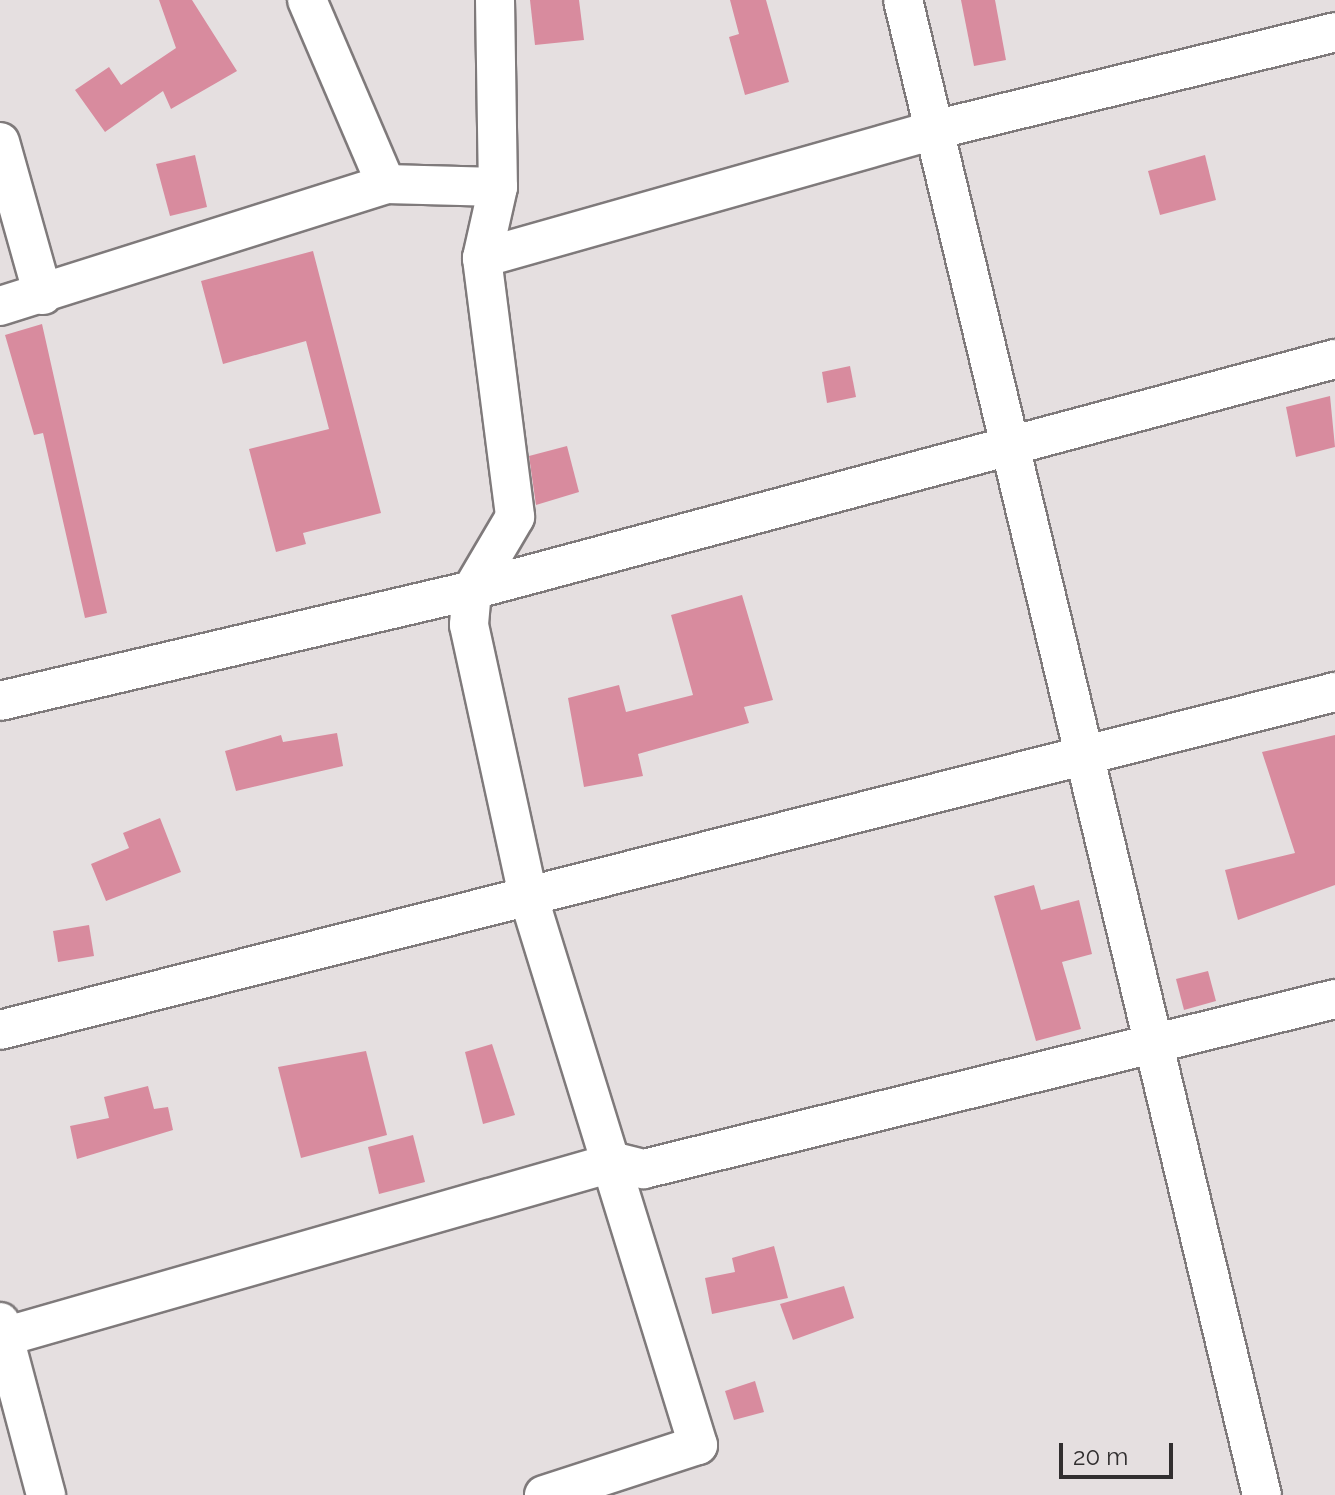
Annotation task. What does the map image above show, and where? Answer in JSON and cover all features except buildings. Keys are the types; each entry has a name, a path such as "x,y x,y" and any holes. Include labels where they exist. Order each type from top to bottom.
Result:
{"street":[{"path":"307,0 386,184"},
{"path":"495,0 498,187 482,258 515,517 472,590 469,625 527,892 594,1121 615,1162 698,1445 544,1495"},
{"path":"903,0 1262,1495"},
{"path":"482,258 934,130 1335,32"},
{"path":"0,142 43,295"},
{"path":"0,306 43,295 386,184 498,187"},
{"path":"0,701 472,590 1009,442 1335,359"},
{"path":"0,1030 527,892 1335,692"},
{"path":"46,1495 1,1332 615,1162 644,1169 1335,999"}]}
